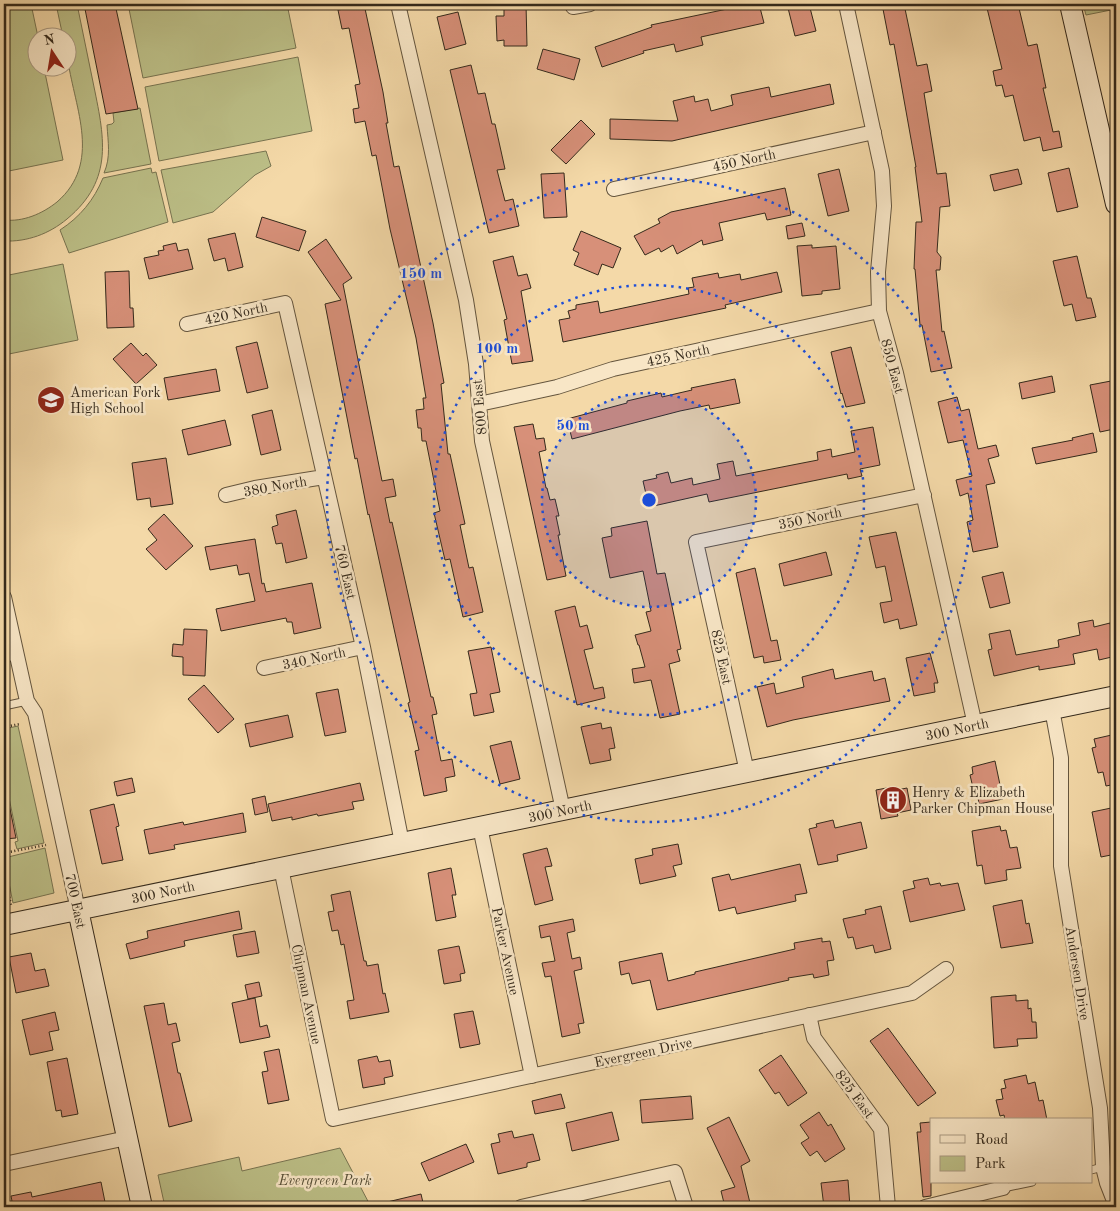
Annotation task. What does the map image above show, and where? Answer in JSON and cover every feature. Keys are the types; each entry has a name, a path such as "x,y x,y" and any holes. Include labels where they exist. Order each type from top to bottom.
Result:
{"street":[{"name":"800 East","path":"398,4 466,300 476,364 482,441 563,810"},
{"path":"573,7 590,4"},
{"name":"850 East","path":"846,4 882,171 884,221 878,272 879,311 896,373 975,725"},
{"path":"1070,4 1116,204"},
{"name":"450 North","path":"614,189 874,132"},
{"name":"420 North","path":"187,324 285,303"},
{"name":"760 East","path":"285,303 363,647 402,843"},
{"name":"425 North","path":"479,404 557,387 613,369 879,311"},
{"name":"380 North","path":"226,495 254,488 324,478"},
{"name":"350 North","path":"696,542 924,495"},
{"name":"825 East","path":"696,542 747,772"},
{"name":"700 East","path":"4,597 10,657 26,701 35,713 142,1207"},
{"name":"340 North","path":"264,668 363,647"},
{"name":"300 North","path":"4,925 1116,696"},
{"name":"Andersen Drive","path":"1052,709 1061,758 1061,866 1100,1108 1097,1168 1116,1206"},
{"name":"Parker Avenue","path":"480,827 532,1076"},
{"name":"Chipman Avenue","path":"281,868 334,1119"},
{"name":"Evergreen Drive","path":"334,1119 912,993 946,969"},
{"name":"825 East","path":"810,1015 814,1038 881,1129 888,1207"},
{"path":"4,1164 127,1138"},
{"path":"521,1207 675,1172 686,1207"},
{"path":"924,1207 1003,1188"}],"lane":[{"path":"4,706 26,701"},
{"path":"1003,1188 1022,1184"}],"path":[{"path":"4,727 20,724"},
{"path":"4,853 46,845"},
{"path":"4,875 11,905"}],"green space":[{"path":"4,4 31,4 36,28 28,28 28,78 46,78 63,160 4,172"},
{"path":"56,4 77,4 100,121 102,156 99,172 93,188 82,204 67,219 53,229 37,236 21,240 4,241 4,220 25,218 39,213 57,202 71,187 79,170 82,153 82,135 71,78 78,78 78,28 61,28"},
{"path":"128,4 287,4 296,48 143,78"},
{"path":"1083,4 1116,4 1116,9 1086,15"},
{"path":"298,57 312,131 159,161 145,87"},
{"path":"140,108 151,164 104,173 108,155 107,125 114,122 113,113"},
{"path":"266,151 271,166 255,175 213,212 173,223 161,170"},
{"path":"151,168 152,173 156,172 168,222 69,253 60,230 86,207 103,178"},
{"path":"63,264 78,340 4,355 4,276"},
{"path":"18,726 44,843 17,849 15,842 18,841 4,774 4,729"},
{"path":"45,848 54,893 13,903 4,858"},
{"name":"Evergreen Park","path":"340,1148 371,1207 165,1207 158,1175 239,1157 242,1171"}],"building":[{"path":"84,4 115,4 138,109 106,114"},
{"path":"343,4 364,4 383,92 388,123 386,123 394,167 399,166 433,323 444,383 441,384 448,454 450,454 465,524 460,525 469,568 473,567 483,612 463,617 450,559 445,560 434,513 440,511 426,441 422,441 416,410 424,409 423,398 426,398 416,338 390,229 376,155 372,156 365,121 355,123 353,109 359,108 355,85 360,84 349,28 342,29 338,10 344,9"},
{"path":"504,4 526,4 527,46 504,46 504,40 497,41 496,16 504,16"},
{"path":"751,4 759,4 764,23 701,37 703,45 676,52 674,44 643,51 644,53 602,67 595,47 652,27 651,25"},
{"path":"787,4 809,4 816,31 795,36"},
{"path":"882,4 904,4 917,66 927,64 932,91 924,93 937,174 946,173 950,206 940,207 937,252 941,257 940,270 936,270 942,332 944,331 952,368 931,372 922,325 920,325 914,269 916,222 922,222 916,167 894,44 890,45"},
{"path":"986,4 1018,4 1028,46 1037,44 1046,88 1043,88 1053,132 1059,131 1062,147 1043,151 1040,137 1024,141 1013,95 1005,97 1002,85 996,86 993,71 1002,69"},
{"path":"458,12 466,44 445,50 437,17"},
{"path":"543,49 580,59 574,80 537,69"},
{"path":"471,65 478,94 485,93 492,124 495,124 505,169 497,170 505,201 513,199 519,226 489,233 450,70"},
{"path":"830,84 834,104 672,141 610,139 610,119 678,121 673,101 694,96 695,102 708,99 711,111 733,105 731,95 769,87 771,97"},
{"path":"581,120 595,134 566,164 551,150"},
{"path":"1069,168 1078,207 1057,212 1048,173"},
{"path":"839,169 849,211 828,216 818,174"},
{"path":"1018,169 1022,184 994,191 990,175"},
{"path":"564,173 567,217 544,218 541,174"},
{"path":"785,188 791,215 767,220 765,213 719,223 723,240 703,245 702,240 677,254 673,245 661,252 659,248 645,255 634,236 660,223 658,219 671,212"},
{"path":"262,217 306,231 299,251 256,237"},
{"path":"802,223 805,236 788,239 786,226"},
{"path":"581,231 621,248 613,268 602,264 598,275 574,265 579,253 573,250"},
{"path":"235,233 243,267 228,271 225,258 214,261 208,239"},
{"path":"326,239 352,278 343,284 382,481 393,479 396,496 385,498 390,523 392,522 431,697 433,697 437,714 432,715 441,761 452,759 455,776 445,778 447,791 424,796 415,751 419,750 408,703 410,702 357,458 355,459 325,304 341,300 308,252"},
{"path":"176,243 178,251 188,249 193,269 149,279 144,258 159,255 158,251 164,250 163,246"},
{"path":"812,245 812,248 836,246 840,289 822,291 822,294 802,296 797,246"},
{"path":"513,256 518,276 527,274 531,288 521,291 533,361 512,364 504,320 507,319 493,261"},
{"path":"1077,256 1087,298 1091,298 1096,317 1076,321 1072,304 1064,306 1053,261"},
{"path":"129,271 130,308 133,308 134,327 107,328 105,272"},
{"path":"777,272 782,292 725,305 726,308 563,342 559,320 570,318 568,311 576,309 576,305 598,301 600,313 689,294 688,288 694,287 692,278 718,273 719,278 740,274 741,280"},
{"path":"257,342 268,388 247,393 236,347"},
{"path":"131,343 143,356 146,353 157,365 136,384 113,359"},
{"path":"851,347 865,403 846,407 831,352"},
{"path":"216,369 220,391 168,400 164,378"},
{"path":"1052,376 1055,392 1022,399 1019,383"},
{"path":"735,379 740,403 710,409 709,405 680,411 572,439 567,419 627,403 627,401 661,393 662,397 692,390 691,388"},
{"path":"1111,381 1114,397 1116,397 1116,412 1111,414 1114,429 1100,432 1090,385"},
{"path":"957,397 961,411 969,409 978,449 996,445 999,456 988,459 995,483 986,485 998,547 973,552 967,522 973,520 968,493 960,496 956,480 972,476 963,440 948,443 938,402"},
{"path":"272,410 281,450 261,455 252,415"},
{"path":"225,420 231,445 188,455 182,430"},
{"path":"533,424 536,439 544,438 546,450 539,452 546,488 550,500 555,499 559,516 556,516 560,535 558,535 566,576 547,580 514,427"},
{"path":"873,427 880,465 860,469 862,476 848,479 847,474 709,502 707,494 649,507 643,481 657,478 656,475 668,472 671,483 692,478 693,485 720,479 717,464 733,461 736,476 818,460 817,452 831,449 832,457 855,452 851,431"},
{"path":"1093,433 1097,452 1036,464 1032,448 1073,440 1072,438"},
{"path":"166,458 173,504 151,507 150,498 137,500 132,463"},
{"path":"296,510 307,558 286,563 282,543 276,544 272,527 278,525 276,515"},
{"path":"164,514 193,546 166,570 146,549 157,540 148,529"},
{"path":"647,521 657,574 665,573 681,649 677,650 680,661 669,664 680,714 660,718 651,680 634,683 632,669 645,667 635,635 651,631 646,612 651,611 643,571 610,578 602,538 612,536 611,528"},
{"path":"896,532 917,625 900,629 898,619 884,623 880,603 892,601 885,566 876,568 869,537"},
{"path":"255,539 262,584 264,583 266,592 312,583 321,628 294,634 292,622 287,622 286,618 221,631 216,609 255,601 249,573 239,575 237,565 210,570 205,547"},
{"path":"826,552 832,575 784,586 779,564"},
{"path":"755,568 771,641 777,640 781,660 764,663 763,656 754,658 736,573"},
{"path":"1003,572 1010,603 990,608 982,577"},
{"path":"575,606 580,627 587,625 593,648 584,650 594,689 603,687 605,698 577,705 555,611"},
{"path":"1093,620 1094,627 1110,623 1112,633 1116,632 1116,656 1099,660 1097,649 1073,654 1075,664 1039,670 1039,666 994,676 988,650 992,649 989,634 1010,630 1016,655 1059,647 1058,640 1080,635 1078,623"},
{"path":"184,629 207,630 205,676 183,675 183,657 172,656 173,644 183,645"},
{"path":"491,647 500,692 490,694 494,712 474,716 470,694 477,693 468,651"},
{"path":"930,653 938,683 934,683 935,692 914,696 906,658"},
{"path":"833,669 835,679 872,671 874,681 885,678 890,701 767,727 757,687 774,683 776,694 804,687 802,677"},
{"path":"204,685 234,719 218,733 188,699"},
{"path":"338,689 346,732 325,736 316,693"},
{"path":"288,715 293,737 250,747 245,724"},
{"path":"601,723 602,729 611,727 615,748 609,749 611,760 590,764 581,727"},
{"path":"1116,734 1116,784 1106,786 1103,772 1098,773 1092,748 1096,747 1094,739"},
{"path":"511,741 520,779 500,784 490,746"},
{"path":"995,761 1003,799 979,804 977,791 974,792 970,775 973,774 972,767"},
{"path":"132,778 135,792 117,796 114,782"},
{"path":"360,783 364,800 352,802 354,809 318,816 317,814 292,820 292,817 272,821 268,804"},
{"name":"Henry & Elizabeth Parker Chipman House","path":"892,787 892,791 907,788 911,810 897,813 898,816 881,819 876,790"},
{"path":"265,796 268,812 255,815 252,799"},
{"path":"9,804 16,838 4,839 4,805"},
{"path":"114,804 119,826 116,827 123,860 102,864 90,810"},
{"path":"1116,807 1116,854 1101,857 1092,812"},
{"path":"243,813 246,832 174,845 175,849 149,854 144,830 183,822 184,825"},
{"path":"833,820 835,828 861,822 867,848 837,855 838,861 818,865 809,829 817,827 816,824"},
{"path":"1000,826 1001,831 1006,830 1010,848 1017,847 1021,868 1006,870 1007,880 985,884 982,865 977,866 972,831"},
{"path":"678,844 682,864 673,866 676,876 640,884 635,859 653,855 652,849"},
{"path":"547,848 552,866 545,867 553,900 535,905 523,854"},
{"path":"800,864 807,893 795,895 796,901 737,914 735,907 719,911 712,878 729,874 731,880"},
{"path":"451,868 456,895 452,895 456,917 436,921 428,873"},
{"path":"928,878 930,885 940,883 941,886 958,883 965,910 910,922 903,891 915,888 913,881"},
{"path":"350,891 364,961 366,961 367,966 378,964 383,994 385,993 389,1012 350,1019 347,1001 354,1000 344,944 341,945 338,930 332,931 328,912 334,911 331,895"},
{"path":"1022,900 1026,924 1029,923 1033,943 1001,948 993,906"},
{"path":"881,906 891,949 875,953 873,945 856,949 853,937 848,938 843,919 866,914 865,910"},
{"path":"239,911 242,929 184,941 185,946 130,959 126,944 148,938 147,931"},
{"path":"573,919 575,931 567,933 572,959 580,957 582,969 574,971 584,1023 578,1024 580,1033 562,1037 551,976 545,977 542,963 555,961 550,936 541,938 539,926"},
{"path":"255,931 259,953 237,957 233,935"},
{"path":"822,938 822,942 830,941 834,960 827,961 829,975 814,978 813,974 788,978 789,980 657,1010 650,980 632,984 629,973 621,975 619,962 662,953 668,981 695,974 695,972 795,949 794,943"},
{"path":"459,946 465,973 460,974 461,981 444,984 438,950"},
{"path":"31,953 35,971 45,969 49,986 16,993 9,957"},
{"path":"259,982 262,996 248,999 245,985"},
{"path":"1016,995 1016,1001 1028,1000 1028,1009 1031,1008 1032,1022 1036,1022 1037,1038 1017,1039 1018,1046 994,1048 991,997"},
{"path":"255,998 260,1027 267,1025 270,1037 240,1043 232,1003"},
{"path":"164,1003 168,1025 176,1023 180,1041 172,1043 178,1073 180,1073 192,1121 169,1127 144,1006"},
{"path":"473,1011 480,1044 460,1048 454,1014"},
{"path":"55,1012 59,1030 49,1032 53,1050 30,1055 22,1020"},
{"path":"888,1028 936,1093 918,1106 870,1041"},
{"path":"279,1049 289,1100 268,1104 262,1072 268,1071 264,1052"},
{"path":"781,1055 807,1093 788,1106 779,1092 775,1094 759,1070"},
{"path":"377,1056 379,1062 390,1060 393,1076 384,1078 385,1084 363,1088 358,1060"},
{"path":"67,1058 78,1114 62,1117 61,1110 56,1111 47,1062"},
{"path":"1026,1075 1028,1084 1035,1082 1039,1101 1043,1100 1047,1118 1005,1118 1004,1115 1000,1116 996,1100 1003,1099 1001,1089 1006,1088 1004,1080"},
{"path":"561,1094 565,1108 535,1114 532,1101"},
{"path":"691,1096 693,1119 642,1123 640,1100"},
{"path":"612,1112 619,1140 572,1151 566,1123"},
{"path":"819,1112 828,1126 831,1124 845,1149 825,1162 817,1151 810,1156 801,1143 809,1138 800,1125"},
{"path":"729,1117 750,1161 741,1166 751,1207 725,1207 721,1191 735,1187 707,1128"},
{"path":"930,1122 931,1196 923,1197 917,1132 921,1132 920,1123"},
{"path":"512,1131 514,1138 533,1134 540,1160 527,1163 527,1167 498,1174 491,1144 500,1142 498,1134"},
{"path":"466,1144 474,1162 429,1181 421,1163"},
{"path":"848,1180 850,1207 824,1207 821,1183"},
{"path":"101,1182 105,1202 86,1207 9,1207 9,1202 12,1201 11,1196 31,1192 32,1197"},
{"path":"421,1194 424,1207 383,1207 383,1203"}],"place":[{"name":"American Fork High School","path":"51,400"},
{"name":"Henry & Elizabeth Parker Chipman House","path":"893,800"}]}
